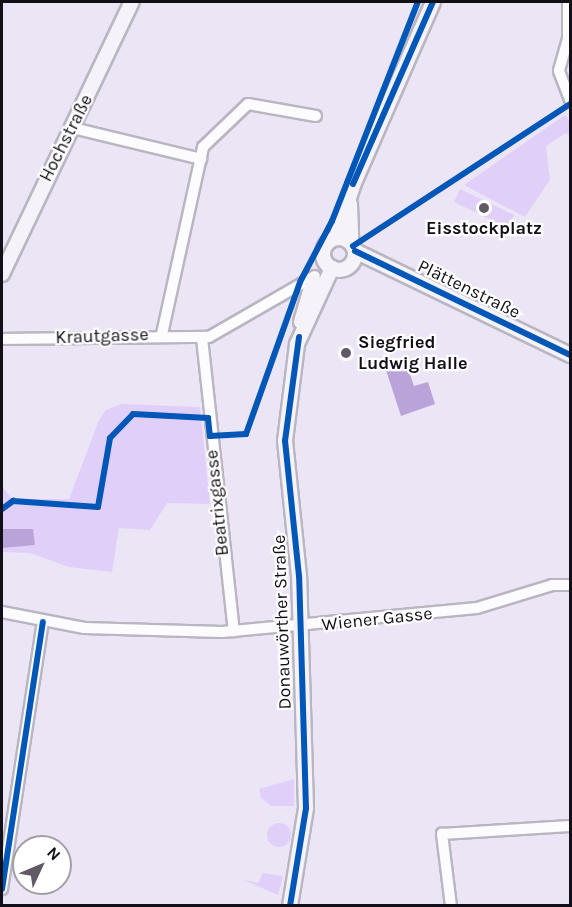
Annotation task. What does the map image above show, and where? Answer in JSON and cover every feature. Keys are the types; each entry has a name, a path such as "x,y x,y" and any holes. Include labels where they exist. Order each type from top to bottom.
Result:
{"main road":[{"name":"Hochstraße","path":"2,274 132,2"},
{"path":"328,265 325,246 336,238 350,196 433,2"},
{"path":"350,196 353,246 350,265"},
{"name":"Plättenstraße","path":"336,238 386,267 570,356"},
{"name":"Plättenstraße","path":"328,265 386,267"},
{"name":"Donauwörther Straße","path":"290,906 306,808 299,627 285,441 304,304 315,276 328,265"},
{"name":"Donauwörther Straße","path":"299,337 328,265"}],"street":[{"path":"568,2 559,71 570,100"},
{"path":"162,334 201,159 215,132 248,104 316,116"},
{"path":"73,128 201,159"},
{"path":"201,338 315,276"},
{"name":"Krautgasse","path":"2,339 162,334 201,338"},
{"name":"Beatrixgasse","path":"201,338 234,631"},
{"name":"Wiener Gasse","path":"2,612 43,622 234,631 299,627 477,608 552,585 570,585"},
{"path":"2,889 43,622"},
{"path":"451,906 442,834 570,826"}],"shaded area":[{"path":"565,115 570,121 570,136 566,133 546,146 550,180 525,217 464,185"},
{"name":"Eisstockplatz","path":"460,189 514,215 508,228 454,202"},
{"path":"405,360 414,386 428,382 435,404 401,416 385,367"},
{"path":"121,404 200,407 210,504 167,503 150,530 119,528 112,572 69,567 30,553 2,552 2,486 12,499 69,499 99,420 106,410"},
{"path":"2,529 33,529 35,545 2,548"},
{"path":"294,779 294,806 271,806 261,798 259,789"},
{"path":"274,823 284,823 291,830 291,840 284,847 274,847 267,840 267,830"},
{"path":"263,873 283,876 278,895 244,880 258,883"}],"cycle path":[{"path":"2,509 13,501 98,507 110,438 133,414 208,418 210,436 246,434 300,282 332,221 418,2"},
{"path":"353,184 433,2"},
{"path":"353,246 570,104"},
{"path":"355,251 570,355"},
{"path":"290,906 306,808 299,576 285,441 299,337"},
{"path":"2,889 43,622"}],"place":[{"name":"Eisstockplatz","path":"484,208"},
{"name":"Siegfried Ludwig Halle","path":"346,353"}]}
